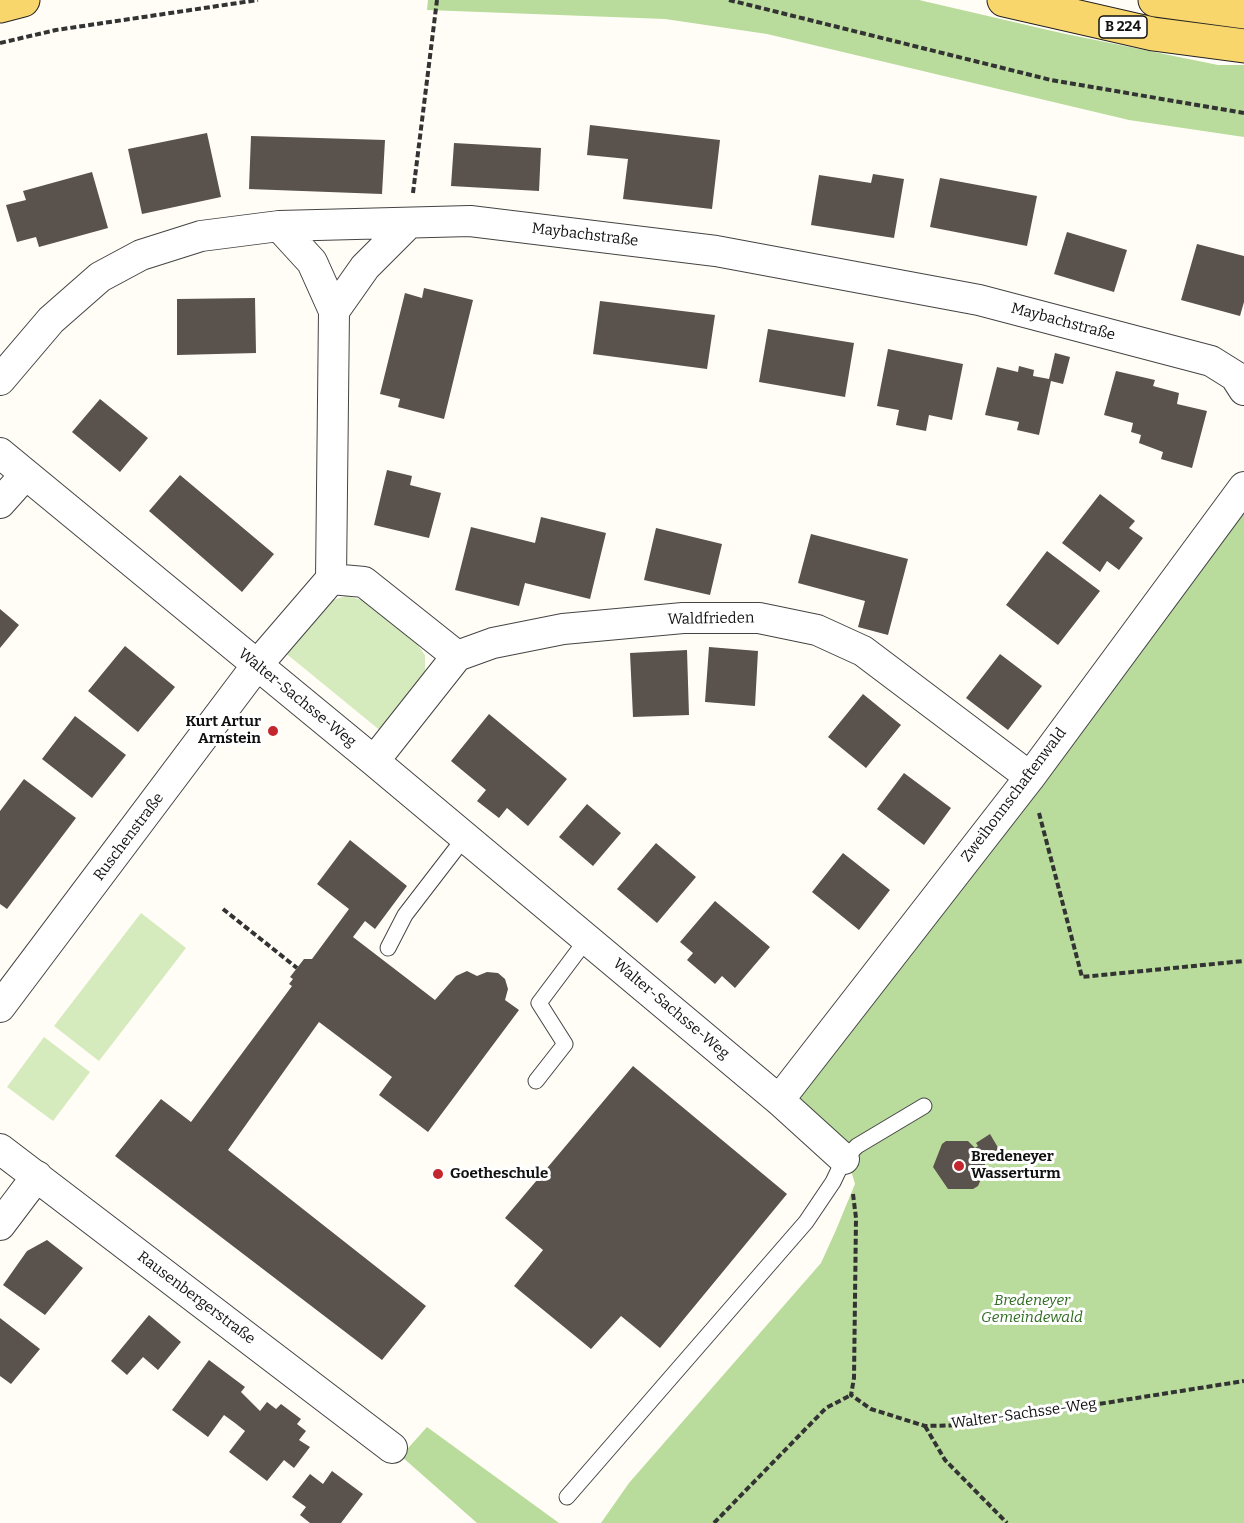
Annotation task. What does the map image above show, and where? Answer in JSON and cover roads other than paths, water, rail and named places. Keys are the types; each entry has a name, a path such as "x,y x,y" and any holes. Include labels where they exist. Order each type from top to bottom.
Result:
{"main road":[{"path":"0,6 23,0"},
{"name":"B 224","path":"1004,0 1154,34 1244,46"},
{"name":"B 224","path":"1155,0 1244,12"}],"street":[{"name":"Maybachstraße","path":"0,380 51,320 100,277 141,255 201,236 279,226 470,221 716,251 979,300 1211,361 1236,376 1244,390"},
{"path":"334,311 365,267 409,223"},
{"path":"257,665 331,579 334,311 312,262 279,226"},
{"name":"Walter-Sachsse-Weg","path":"0,453 375,761 779,1100 844,1159"},
{"path":"0,503 25,475"},
{"name":"Zweihonnschaftenwald","path":"779,1100 1030,777 1244,487"},
{"path":"331,579 364,582 457,656 375,761"},
{"name":"Waldfrieden","path":"457,656 493,643 563,629 683,618 759,618 818,630 863,651 1030,777"},
{"name":"Ruschenstraße","path":"0,1007 257,665"},
{"name":"Rausenbergerstraße","path":"0,1149 392,1448"},
{"path":"0,1225 37,1176"}],"lane":[{"path":"388,948 405,915 465,837"},
{"path":"536,1081 565,1044 539,1003 587,939"},
{"path":"567,1497 806,1222 833,1182 844,1159 856,1146 924,1106"}],"place":[{"name":"Kurt Artur Arnstein","path":"273,731"},
{"name":"Bredeneyer Wasserturm","path":"959,1166"},
{"name":"Goetheschule","path":"438,1174"}],"park label":[{"name":"Bredeneyer Gemeindewald","path":"1032,1310"}]}
